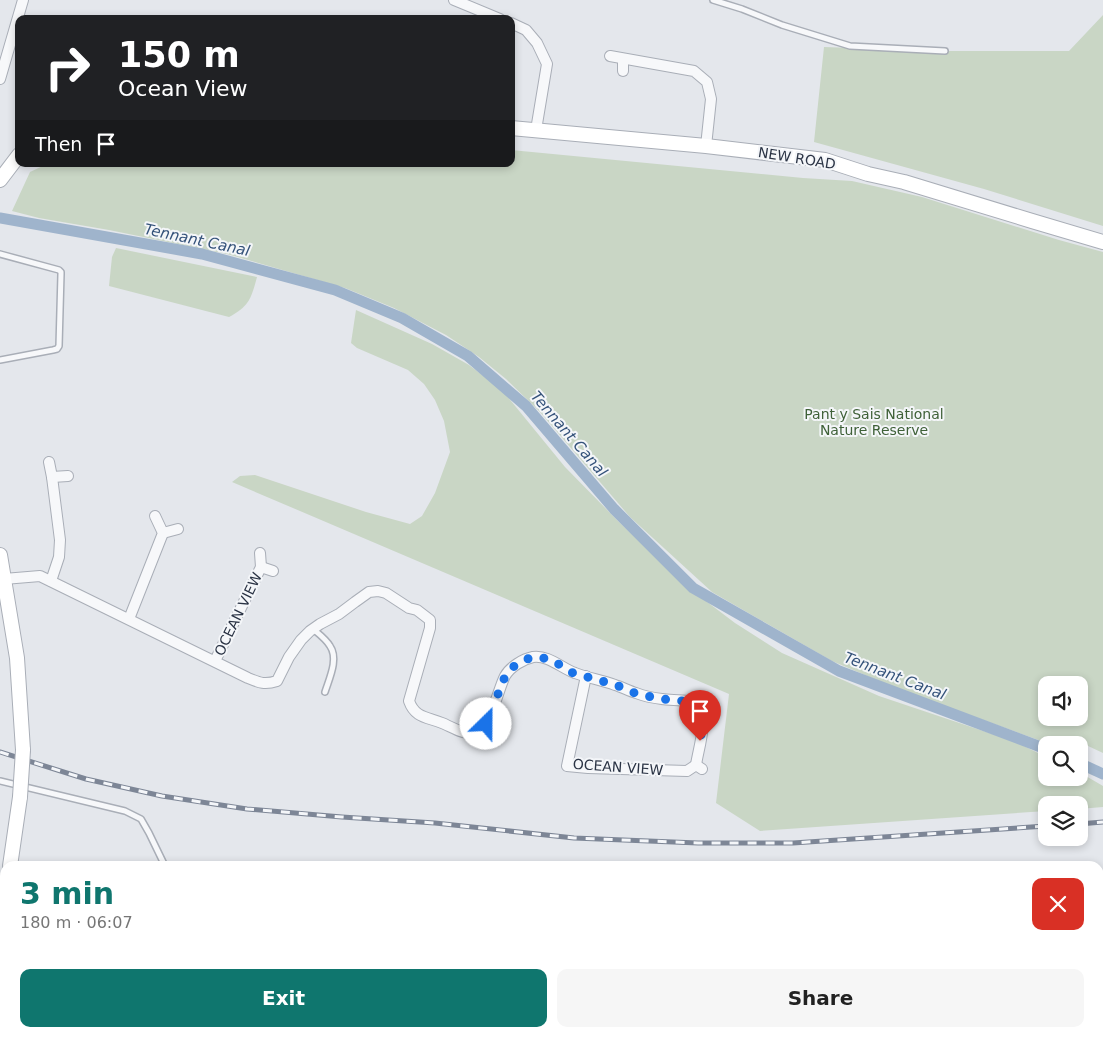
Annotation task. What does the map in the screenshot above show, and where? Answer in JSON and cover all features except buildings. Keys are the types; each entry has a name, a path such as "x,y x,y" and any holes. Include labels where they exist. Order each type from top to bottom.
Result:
{"main road":[{"name":"NEW ROAD","path":"515,128 706,146 824,160 1103,242"},
{"path":"2,171 15,159"},
{"path":"0,555 4,579 5,616 17,658 23,750 20,797 11,861"}],"street":[{"path":"19,15 23,0"},
{"path":"454,0 490,15"},
{"path":"515,25 526,30 537,42 547,64 536,130"},
{"path":"0,79 15,27"},
{"path":"610,56 694,71 707,82 711,99 706,146"},
{"path":"622,71 623,59"},
{"path":"49,462 60,540 60,557 51,581"},
{"path":"52,477 68,476"},
{"path":"130,619 163,533 155,516"},
{"path":"163,533 178,529"},
{"name":"OCEAN VIEW","path":"215,661 261,567 260,553"},
{"name":"OCEAN VIEW","path":"261,567 273,571"},
{"name":"OCEAN VIEW","path":"4,579 40,576 261,683 277,681 289,657 301,640 313,629 339,614 369,592 386,592 430,620 430,628 409,700 416,713 423,717 473,734 480,731 486,724 506,674 522,661 533,657 543,658 552,660 573,673 586,676 616,685 637,694 693,702 699,706 703,714 699,767 687,771 567,766 586,676"}],"lane":[{"path":"713,0 742,8 782,25 850,46 945,51"},
{"path":"0,254 59,270 61,274 58,348 0,360"},
{"path":"313,629 333,651 333,666 325,692"},
{"path":"0,781 125,811 141,820 163,861"}],"green space":[{"path":"1103,15 1103,226 984,189 814,142 824,47 945,51 1069,51"},
{"name":"Pant y Sais National Nature Reserve","path":"515,150 852,181 922,197 1103,252 1103,753 1088,746 1088,736 1038,736 1038,740 900,690 832,661 712,592 630,517 540,412 506,379 479,357 446,335 394,308 345,288 227,254 39,218 12,211 30,172 41,167 515,167"},
{"path":"116,248 257,277 248,301 241,309 229,317 109,286 112,257"},
{"path":"356,310 432,344 469,365 503,391 565,467 618,521 686,586 735,623 782,653 879,696 1016,742 1038,753 1038,786 1088,786 1088,777 1103,786 1103,807 1088,808 1088,796 1038,796 1038,812 760,831 716,803 729,694 232,482 240,476 255,475 366,512 410,524 422,516 435,493 450,452 444,421 435,400 424,384 408,370 357,348 351,343"}],"waterway":[{"name":"Tennant Canal","path":"0,218 202,254 335,290 402,318 468,356 526,406 614,509 693,588 839,671 1038,746"},
{"name":"Tennant Canal","path":"1088,767 1103,774"}],"railway":[{"path":"0,752 86,779 162,796 247,809 435,823 574,838 698,843 793,843 1038,827"},
{"path":"1088,823 1103,822"}],"route":[{"path":"486,724 506,674 522,661 533,657 552,660 573,673 616,685 637,694 693,702 699,706 703,714 700,741"}]}
